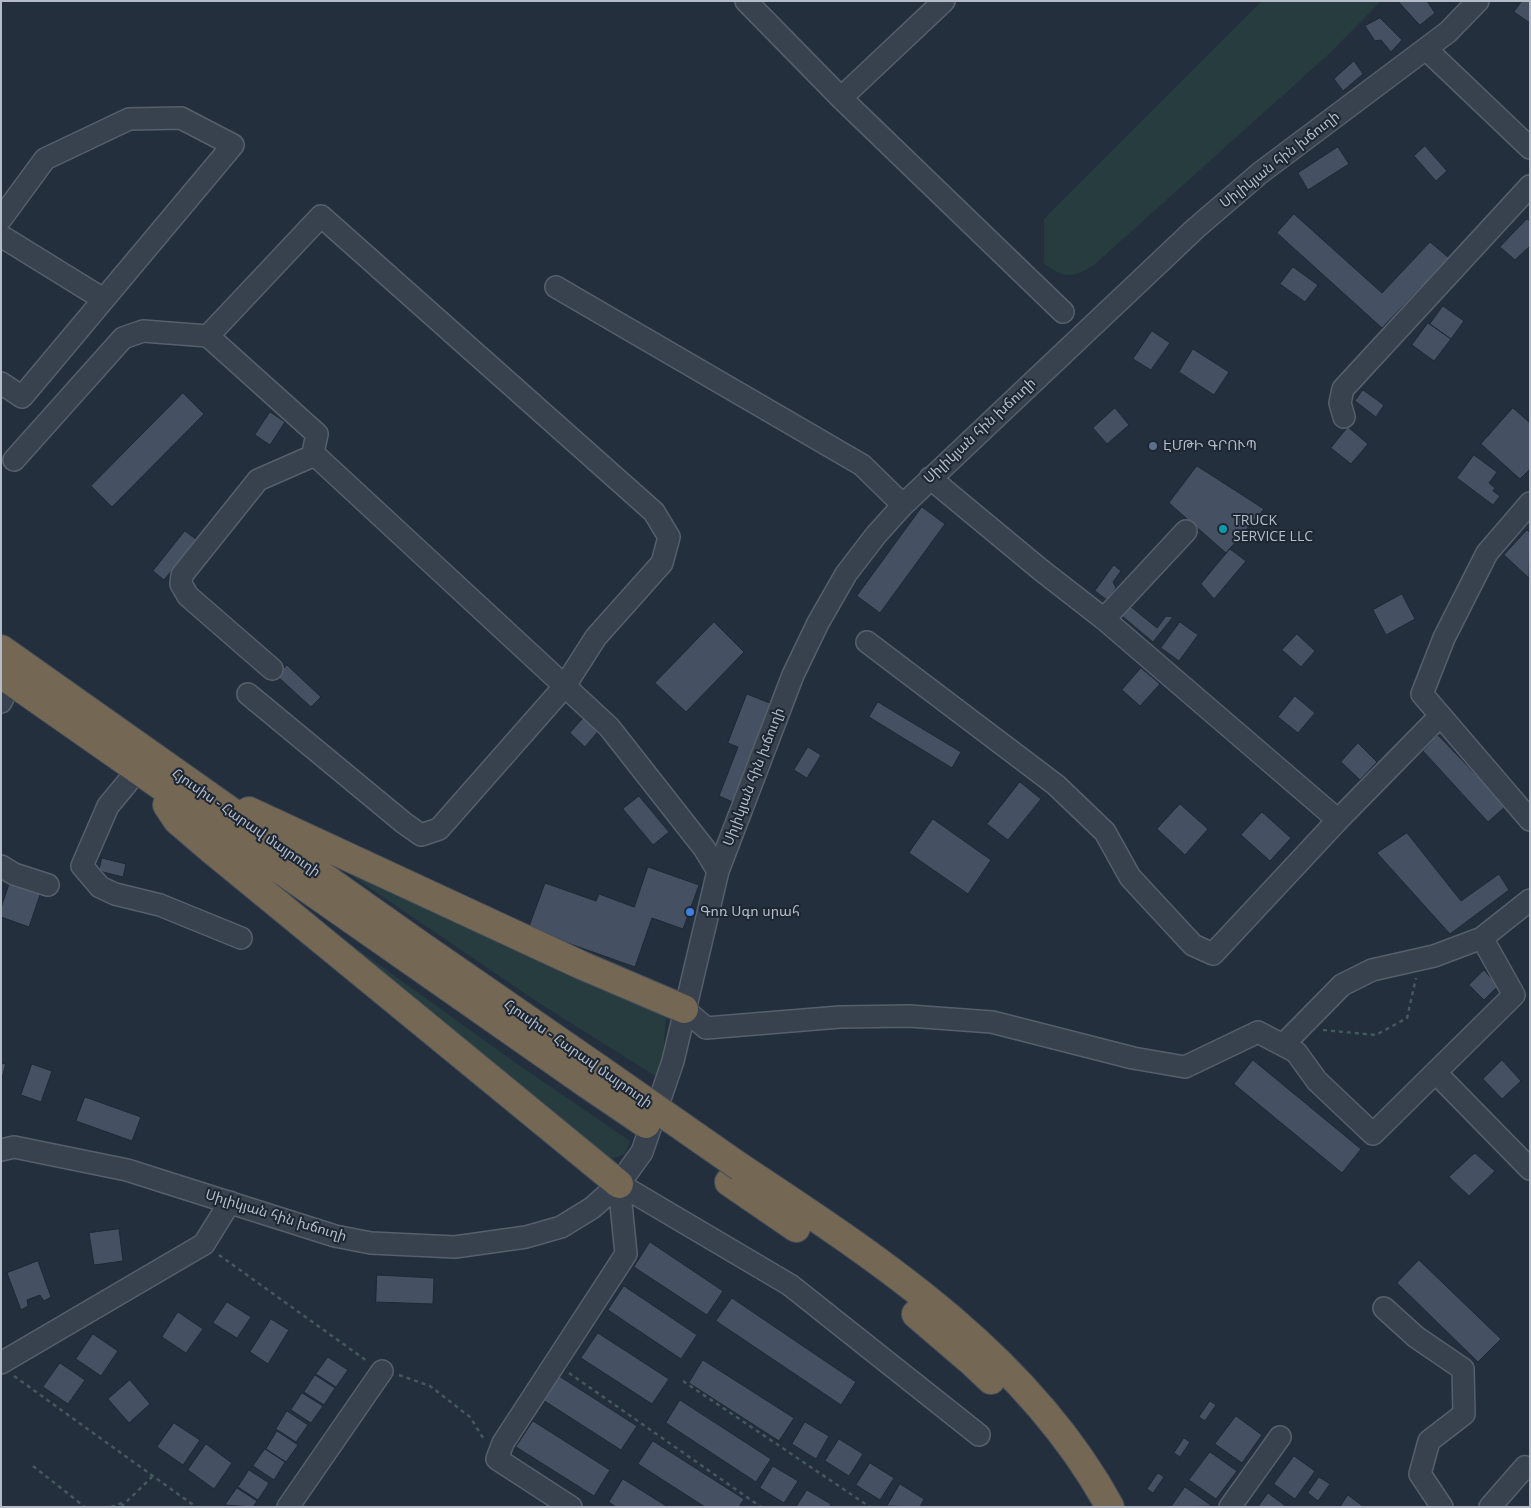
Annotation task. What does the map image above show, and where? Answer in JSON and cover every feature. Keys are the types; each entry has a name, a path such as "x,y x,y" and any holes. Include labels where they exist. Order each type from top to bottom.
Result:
{"highway":[{"name":"Հյուսիս - Հարավ մայրուղի","path":"1,649 215,801 593,1076"},
{"name":"Հյուսիս - Հարավ մայրուղի","path":"4,686 144,776 593,1076 761,1193 890,1293 972,1362 1030,1424 1065,1469 1089,1507"},
{"path":"144,776 177,820 619,1184"},
{"path":"215,801 257,813 581,965 684,1010"},
{"name":"Հյուսիս - Հարավ մայրուղի","path":"761,1193 901,1278 988,1350 1061,1432 1110,1507"}],"street":[{"path":"746,1 841,98 1063,312"},
{"path":"841,98 944,1"},
{"name":"Սիլիկյան հին խճուղի","path":"1,1150 14,1147 127,1170 335,1236 372,1243 455,1247 526,1237 561,1227 592,1208 619,1184 642,1152 665,1089 718,871 793,675 818,623 846,574 876,535 930,478 1196,228 1260,173 1448,32 1478,1"},
{"path":"1426,49 1530,148"},
{"path":"1,219 45,159 129,119 180,118 233,145 22,397 1,383"},
{"path":"1344,417 1340,403 1343,389 1530,186"},
{"path":"208,336 321,216 654,512 669,537 662,563 596,637 564,687 438,828 421,834 248,694"},
{"path":"1,236 103,299"},
{"path":"556,288 862,464 903,505"},
{"path":"14,460 123,338 143,331 208,336 317,434 313,453 315,455 609,727 704,848 718,871"},
{"path":"272,669 188,596 181,584 182,575 258,480 315,455"},
{"path":"930,478 1041,570 1104,619 1338,820"},
{"path":"1530,502 1487,553 1444,638 1422,694 1530,820"},
{"path":"1104,619 1186,532"},
{"path":"867,642 1056,785 1105,832 1130,877 1192,945 1213,954 1338,820 1440,716"},
{"path":"144,776 108,806 82,866 100,887 115,894 160,905 241,938"},
{"path":"1,866 14,874 48,885"},
{"path":"1283,1045 1342,985 1372,970 1434,956 1482,938 1530,900"},
{"path":"684,1010 706,1028 860,1017 909,1016 992,1022 1133,1058 1184,1067 1258,1032 1296,1052 1317,1081 1373,1134 1514,995 1482,938"},
{"path":"1436,1073 1530,1168"},
{"path":"619,1184 790,1285 980,1435"},
{"path":"571,1507 497,1459 503,1443 626,1254 619,1184"},
{"path":"5,1368 204,1244 230,1202"},
{"path":"1384,1308 1416,1336 1463,1369 1464,1414 1429,1441 1420,1474 1442,1507"},
{"path":"288,1507 382,1371"},
{"path":"1230,1507 1280,1437"},
{"path":"1490,1507 1525,1467 1530,1469"}],"path":[{"path":"1299,1029 1343,1030 1376,1035 1407,1018 1418,970 1416,960"},
{"path":"204,1244 382,1371 404,1376 430,1386 470,1417 497,1459"},
{"path":"5,1368 152,1477 196,1507"},
{"path":"568,1371 761,1507"},
{"path":"683,1381 870,1507"},
{"path":"33,1466 85,1507"},
{"path":"111,1507 122,1505 152,1477"}],"green space":[{"path":"1262,1 1381,1 1330,53 1094,265 1069,275 1057,272 1044,263 1044,219"},
{"path":"314,850 638,1000 666,1018 663,1056 657,1077 539,1003"},
{"path":"264,882 513,1061 630,1141 625,1154 606,1161"}],"building":[{"path":"1398,1 1427,1 1435,13 1420,25"},
{"path":"1522,1 1530,1 1530,23 1514,12"},
{"path":"1380,18 1402,40 1391,52 1381,40 1375,41 1365,26"},
{"path":"1354,61 1363,74 1343,91 1334,79"},
{"path":"1425,146 1447,171 1436,181 1414,156"},
{"path":"1338,147 1349,164 1308,190 1298,173"},
{"path":"1294,214 1382,293 1430,242 1449,258 1382,328 1277,233"},
{"path":"1527,219 1530,221 1530,246 1515,260 1500,247"},
{"path":"1293,267 1318,285 1305,302 1280,284"},
{"path":"1443,306 1464,321 1451,339 1430,324"},
{"path":"1428,323 1451,339 1434,361 1412,345"},
{"path":"1152,331 1170,343 1151,370 1133,359"},
{"path":"1193,349 1229,372 1214,395 1179,372"},
{"path":"1363,390 1384,405 1376,417 1355,401"},
{"path":"183,393 204,414 112,507 91,486"},
{"path":"1115,408 1129,425 1107,444 1093,428"},
{"path":"1513,408 1530,423 1530,469 1520,479 1481,444"},
{"path":"270,412 285,422 270,445 255,435"},
{"path":"1348,427 1368,444 1351,464 1331,448"},
{"path":"1474,455 1497,472 1489,483 1495,488 1493,491 1500,496 1493,505 1457,478"},
{"name":"TRUCK SERVICE LLC","path":"1197,466 1264,509 1226,553 1169,503"},
{"path":"922,507 945,524 880,613 857,596"},
{"path":"1527,530 1530,533 1529,578 1504,555"},
{"path":"185,531 197,540 164,580 153,571"},
{"path":"1230,549 1246,561 1214,599 1201,584"},
{"path":"1114,565 1121,571 1113,582 1116,588 1107,600 1095,591"},
{"path":"1402,594 1415,619 1386,635 1373,610"},
{"path":"1130,606 1157,628 1166,616 1173,617 1153,642 1122,616"},
{"path":"714,622 744,652 686,712 655,683"},
{"path":"1180,622 1198,635 1179,661 1161,648"},
{"path":"1297,634 1315,651 1301,667 1282,650"},
{"path":"287,665 321,697 311,707 277,676"},
{"path":"1141,668 1160,684 1140,706 1122,690"},
{"path":"747,694 772,704 733,802 719,796 738,747 728,743"},
{"path":"1295,696 1315,713 1298,733 1278,717"},
{"path":"878,702 961,752 952,768 869,717"},
{"path":"585,716 600,729 585,747 570,733"},
{"path":"1438,735 1506,806 1488,822 1423,751"},
{"path":"1358,743 1377,762 1360,780 1341,762"},
{"path":"808,747 821,755 807,778 794,770"},
{"path":"1020,782 1041,799 1008,840 987,824"},
{"path":"639,796 669,832 653,845 623,809"},
{"path":"1180,804 1208,829 1185,855 1157,829"},
{"path":"1262,812 1291,838 1270,861 1241,835"},
{"path":"933,819 991,860 968,894 909,853"},
{"path":"1407,833 1461,901 1499,874 1509,890 1450,934 1377,853"},
{"path":"102,858 126,864 123,877 99,871"},
{"path":"648,867 699,885 683,929 652,918 635,967 528,929 545,883 596,901 599,894 634,907"},
{"path":"10,882 41,892 29,927 1,917 1,908"},
{"path":"1484,970 1498,986 1484,1000 1469,985"},
{"path":"1253,1060 1361,1149 1342,1173 1234,1084"},
{"path":"1502,1060 1521,1081 1502,1099 1483,1079"},
{"path":"1,1063 6,1064 1,1081"},
{"path":"32,1064 52,1071 41,1102 21,1095"},
{"path":"85,1097 141,1117 132,1141 76,1121"},
{"path":"1475,1153 1495,1171 1469,1196 1449,1177"},
{"path":"119,1229 123,1261 94,1265 89,1233"},
{"path":"650,1242 723,1291 707,1315 634,1267"},
{"path":"1419,1260 1501,1339 1478,1362 1397,1283"},
{"path":"38,1261 51,1297 44,1301 40,1295 27,1300 28,1306 21,1310 7,1273"},
{"path":"377,1275 434,1278 433,1304 376,1302"},
{"path":"624,1286 697,1335 681,1359 608,1310"},
{"path":"732,1298 856,1382 841,1405 716,1321"},
{"path":"227,1302 251,1317 237,1338 213,1323"},
{"path":"178,1312 203,1329 186,1353 162,1337"},
{"path":"271,1319 289,1330 268,1364 250,1352"},
{"path":"598,1333 669,1379 652,1404 581,1358"},
{"path":"93,1334 118,1351 101,1376 76,1359"},
{"path":"328,1357 348,1370 336,1387 316,1374"},
{"path":"703,1360 794,1418 779,1441 689,1383"},
{"path":"60,1363 85,1380 68,1404 43,1387"},
{"path":"315,1375 335,1388 324,1405 304,1392"},
{"path":"559,1376 637,1426 621,1450 543,1400"},
{"path":"130,1380 150,1404 129,1423 108,1399"},
{"path":"302,1393 323,1406 311,1423 291,1410"},
{"path":"680,1400 771,1459 756,1482 666,1423"},
{"path":"1210,1401 1216,1405 1205,1421 1199,1417"},
{"path":"287,1411 308,1425 296,1442 276,1429"},
{"path":"1236,1416 1262,1435 1242,1463 1215,1444"},
{"path":"533,1421 610,1470 594,1496 516,1447"},
{"path":"805,1422 829,1436 816,1459 792,1444"},
{"path":"174,1423 200,1440 183,1465 157,1447"},
{"path":"277,1431 298,1445 286,1462 266,1449"},
{"path":"1184,1438 1190,1442 1180,1457 1174,1453"},
{"path":"839,1439 863,1454 849,1476 825,1461"},
{"path":"653,1441 744,1499 739,1507 705,1507 638,1464"},
{"path":"206,1444 232,1463 214,1489 188,1470"},
{"path":"265,1449 285,1462 274,1480 253,1466"},
{"path":"1210,1452 1237,1471 1216,1499 1189,1480"},
{"path":"1294,1456 1315,1471 1295,1499 1274,1484"},
{"path":"870,1463 894,1478 880,1500 856,1485"},
{"path":"773,1466 798,1481 784,1503 760,1488"},
{"path":"249,1470 269,1483 258,1500 238,1487"},
{"path":"1158,1473 1164,1477 1153,1493 1147,1489"},
{"path":"1319,1477 1330,1484 1318,1501 1308,1493"},
{"path":"623,1479 668,1507 616,1507 609,1502"},
{"path":"900,1484 924,1499 920,1507 887,1506"},
{"path":"1185,1487 1212,1506 1171,1507"},
{"path":"237,1488 257,1501 253,1507 225,1505"},
{"path":"807,1490 831,1504 829,1507 796,1507"},
{"path":"1268,1493 1287,1507 1258,1507"},
{"path":"1348,1495 1364,1507 1340,1507"}],"place":[{"name":"ԷՄԹԻ ԳՐՈՒՊ","path":"1153,446"},
{"name":"TRUCK SERVICE LLC","path":"1223,529"},
{"name":"Գոռ Սգո սրահ","path":"690,912"}]}
